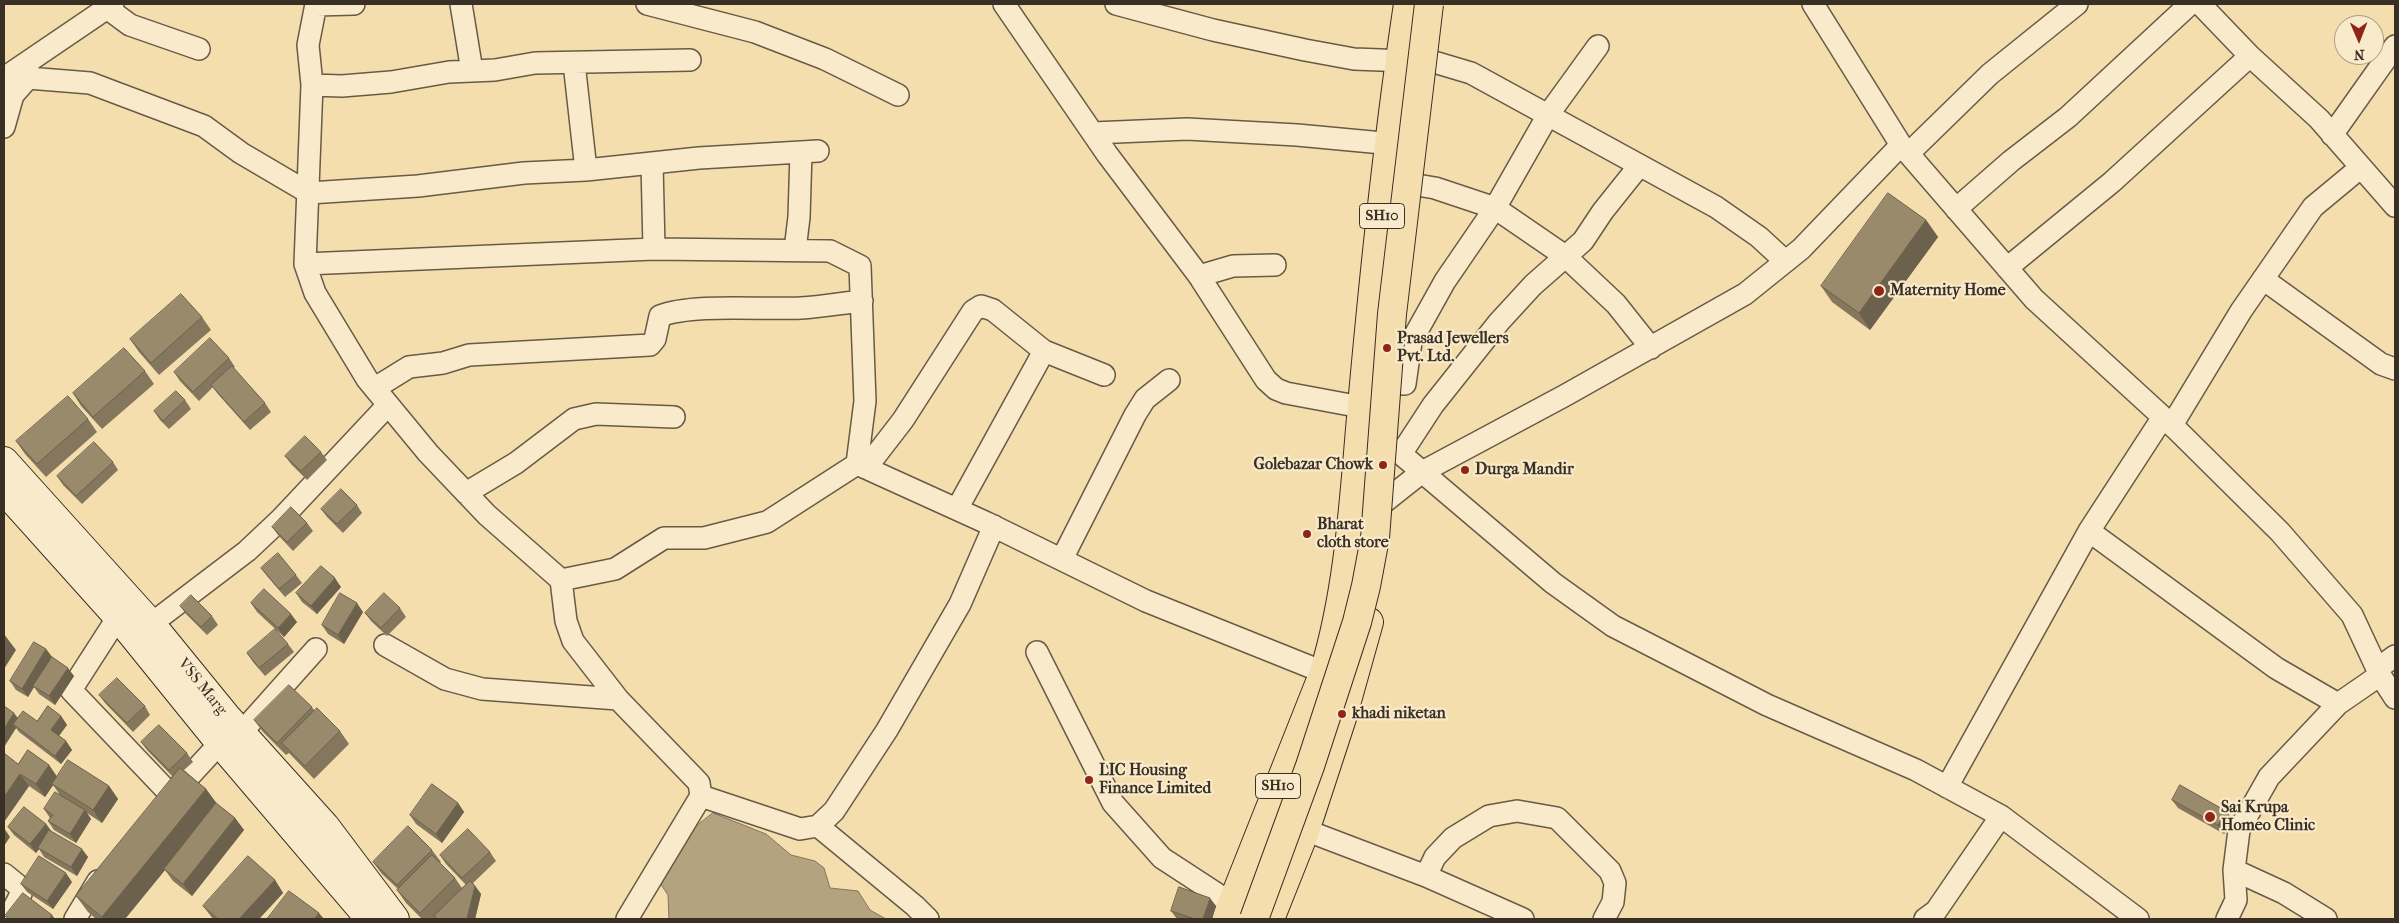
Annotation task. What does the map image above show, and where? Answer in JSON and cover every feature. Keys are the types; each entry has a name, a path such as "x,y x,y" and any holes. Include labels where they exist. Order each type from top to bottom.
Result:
{"main road":[{"name":"SH10","path":"1228,911 1324,672 1340,610 1351,528 1390,144 1408,4"},
{"path":"1254,919 1310,766 1358,622 1368,577 1375,538 1392,314 1429,4"},
{"path":"1270,919 1305,831 1353,684 1385,546 1396,452 1397,383 1422,147 1441,4"},
{"name":"VSS Marg","path":"4,461 151,624 224,730 325,826 395,919"},
{"path":"4,490 118,617 224,730 370,919"}],"street":[{"path":"354,4 316,4 308,45 312,85 305,264 315,293 375,388 428,453 487,515 561,580 566,621 573,641 618,699 699,784 701,796 627,919"},
{"path":"461,4 472,71"},
{"path":"647,4 755,32 826,59 898,95"},
{"path":"1004,4 1093,133 1199,276 1266,380 1276,389 1286,393 1362,406 1397,383 1406,384 1410,342 1445,281 1495,208 1548,115 1598,46"},
{"path":"1116,4 1213,30 1305,50 1354,59 1434,62 1472,73 1716,207 1759,237 1785,262"},
{"path":"1813,4 1905,149 2034,299 2167,421 2280,532 2352,615 2379,672 2395,698"},
{"path":"1351,528 1422,472 1651,348 1745,294 1785,262 1865,184 1990,74 2077,4"},
{"path":"1956,209 2011,161 2068,117 2190,4"},
{"path":"4,78 28,70 110,6 130,25 199,49"},
{"path":"2212,8 2250,56 2319,119 2395,206"},
{"path":"2332,135 2395,46"},
{"path":"2007,268 2112,182 2250,56"},
{"path":"312,85 342,86 391,82 449,72 535,63 690,60"},
{"path":"574,63 586,170"},
{"path":"4,127 13,95 28,70"},
{"path":"28,70 90,83 204,126 241,153 309,193 418,186 524,173 586,170 699,158 810,152 795,250"},
{"path":"1093,133 1187,128 1422,147"},
{"path":"652,163 654,249"},
{"path":"1396,452 1499,322 1533,285 1583,241 1603,211 1640,166"},
{"path":"1947,787 2089,531 2167,421 2313,207 2360,168"},
{"path":"1386,180 1435,188 1495,208 1565,256 1616,304 1651,348"},
{"path":"305,264 654,249 830,251 860,266 866,401 861,466"},
{"path":"1199,276 1233,266 1275,264"},
{"path":"2263,279 2381,364 2395,370"},
{"path":"375,388 409,367 443,363 469,355 650,345 655,339 660,316 666,314 697,310 803,308 862,301"},
{"path":"561,580 615,569 664,538 704,538 766,522 861,466 903,420 973,311 981,306 994,310 1044,351 1104,375"},
{"path":"957,509 1044,351"},
{"path":"1062,559 1140,407 1145,399 1169,380"},
{"path":"151,624 247,551 281,520 388,405"},
{"path":"1362,406 1396,452 1553,584 1613,626 1768,705 1916,770 2001,816 2138,919"},
{"path":"466,493 524,457 574,419 596,414 674,417"},
{"path":"861,466 994,526 1146,601 1353,684"},
{"path":"701,796 800,829 818,826 834,811 887,730 960,604 994,526"},
{"path":"2089,531 2276,668 2338,704"},
{"path":"118,617 71,690 163,801 186,780 224,730 316,649"},
{"path":"385,645 445,678 482,689 618,699"},
{"path":"1037,652 1113,803 1162,858 1228,911"},
{"path":"2227,919 2236,900 2234,870 2239,830 2269,777 2338,704 2379,672 2395,656"},
{"path":"1426,876 1435,857 1453,838 1489,816 1517,811 1557,818 1610,871 1615,883 1613,902 1604,919"},
{"path":"1266,815 1426,876 1523,919"},
{"path":"1925,919 1936,911 2001,816"},
{"path":"818,826 915,906 928,919"},
{"path":"78,917 107,866"},
{"path":"2234,870 2284,893 2326,919"},
{"path":"4,874 20,886 21,894 8,919"}],"shaded area":[{"path":"713,813 766,834 791,855 815,861 824,868 830,888 858,891 870,910 886,919 669,919 668,895 660,883 671,846"}],"building":[{"path":"1888,193 1926,220 1859,313 1821,286"},
{"path":"181,294 202,317 151,363 130,339"},
{"path":"210,338 229,358 193,392 174,372"},
{"path":"124,348 145,371 93,417 73,393"},
{"path":"232,366 265,403 244,422 211,385"},
{"path":"176,391 185,400 163,421 154,411"},
{"path":"68,396 88,419 37,464 16,441"},
{"path":"305,436 321,452 301,471 285,456"},
{"path":"94,442 113,462 76,496 57,476"},
{"path":"341,489 357,505 337,524 321,509"},
{"path":"291,507 307,523 287,542 272,527"},
{"path":"278,553 296,575 279,589 261,568"},
{"path":"321,566 335,578 311,606 296,593"},
{"path":"264,589 291,614 278,628 251,603"},
{"path":"340,593 357,603 338,635 322,625"},
{"path":"384,593 400,608 381,628 365,613"},
{"path":"191,595 212,616 201,627 180,606"},
{"path":"275,629 288,644 259,668 247,653"},
{"path":"34,642 46,649 22,689 10,681"},
{"path":"52,657 68,668 49,696 33,686"},
{"path":"117,678 145,706 127,723 99,695"},
{"path":"289,685 312,707 277,743 254,720"},
{"path":"4,706 14,713 4,729"},
{"path":"48,706 61,716 51,730 66,741 55,756 13,724 23,711 37,721"},
{"path":"317,708 340,731 305,766 282,743"},
{"path":"159,725 187,753 169,770 141,742"},
{"path":"28,750 49,765 36,784 20,774 4,797 4,753 18,764"},
{"path":"68,760 109,786 93,810 52,784"},
{"path":"180,768 206,789 102,917 76,896"},
{"path":"432,784 458,803 436,834 410,815"},
{"path":"2180,785 2226,811 2218,825 2172,800"},
{"path":"55,792 85,810 70,834 48,821 53,815 44,809"},
{"path":"216,803 235,818 183,884 164,869"},
{"path":"24,807 46,824 30,844 8,827"},
{"path":"408,826 432,850 397,885 373,862"},
{"path":"468,829 490,852 462,878 440,855"},
{"path":"49,830 82,849 71,867 38,848"},
{"path":"432,855 455,878 420,913 397,890"},
{"path":"39,856 66,873 47,901 21,884"},
{"path":"248,856 275,880 239,919 218,919 203,906"},
{"path":"470,881 475,886 467,919 437,919 434,916"},
{"path":"1179,887 1210,898 1203,919 1195,919 1171,911"},
{"path":"289,891 319,913 314,919 268,918"},
{"path":"23,893 52,915 49,919 9,919 5,916"}],"place":[{"name":"Maternity Home","path":"1879,291"},
{"name":"Prasad Jewellers Pvt. Ltd.","path":"1387,348"},
{"name":"Golebazar Chowk","path":"1383,465"},
{"name":"Durga Mandir","path":"1465,470"},
{"name":"Bharat cloth store","path":"1307,534"},
{"name":"khadi niketan","path":"1342,714"},
{"name":"LIC Housing Finance Limited","path":"1089,780"},
{"name":"Sai Krupa Homeo Clinic","path":"2210,817"}]}
